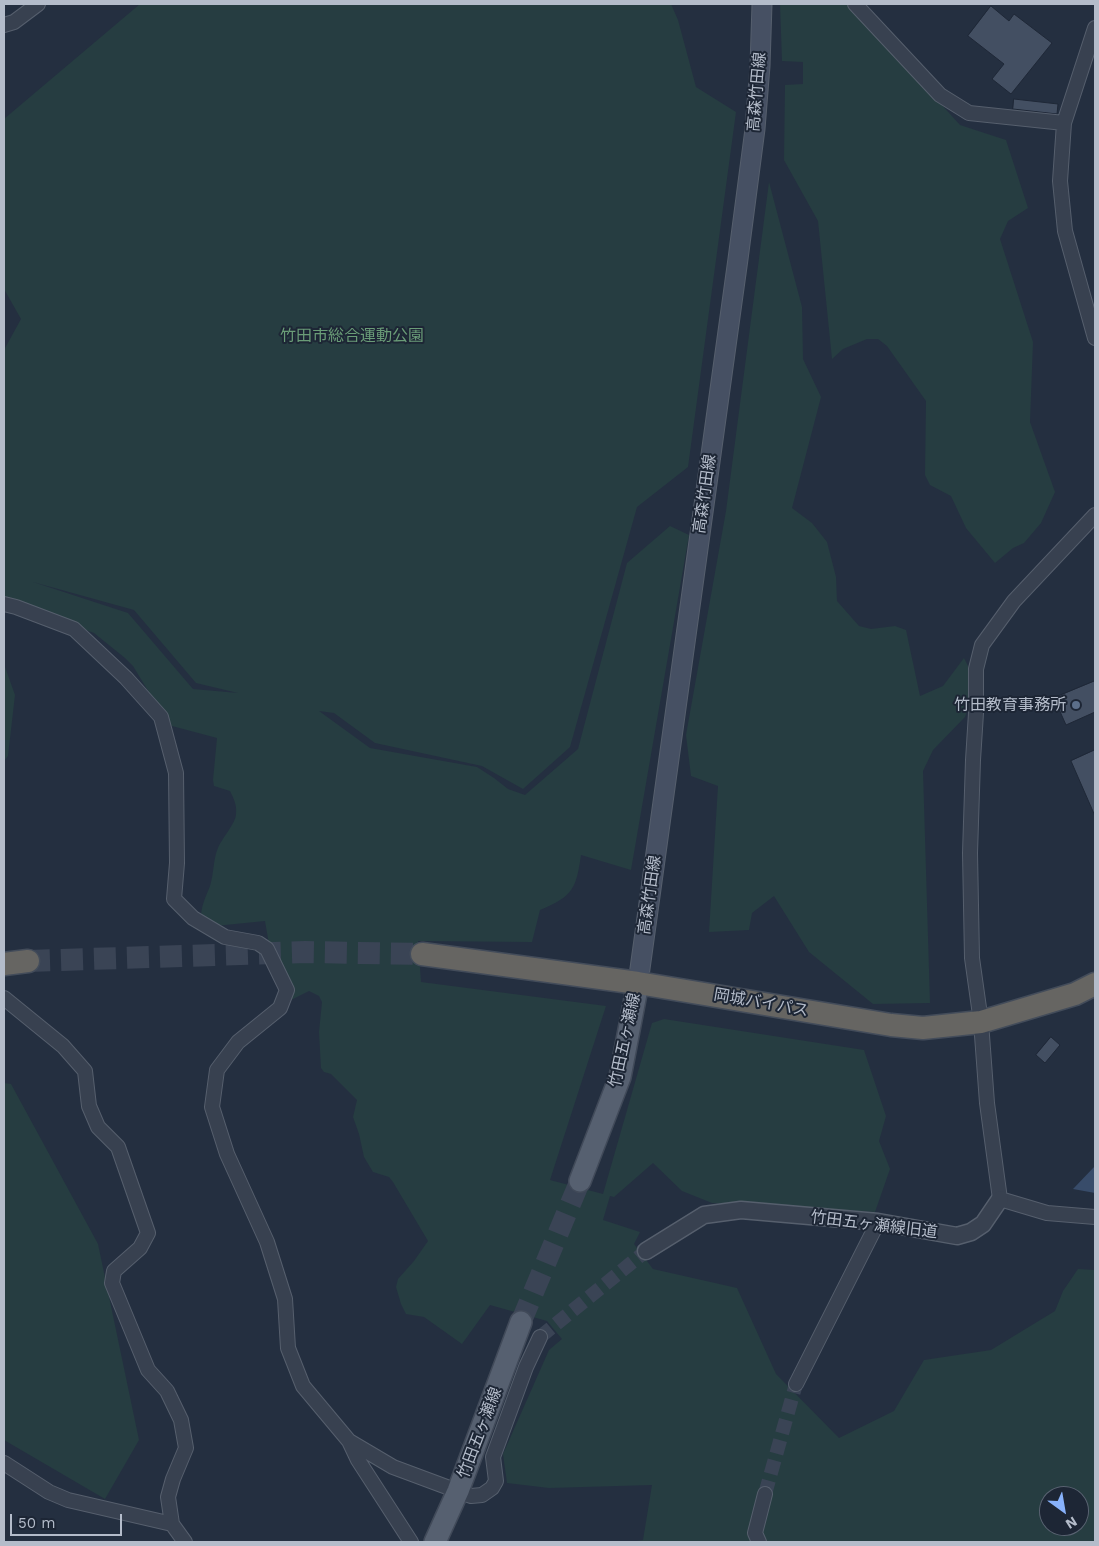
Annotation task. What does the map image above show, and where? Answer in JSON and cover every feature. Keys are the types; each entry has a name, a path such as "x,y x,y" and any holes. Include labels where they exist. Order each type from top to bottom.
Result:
{"highway":[{"name":"岡城バイパス","path":"422,954 638,983 891,1025 923,1028 981,1022 1075,994 1095,984"},
{"path":"4,964 28,962"}],"main road":[{"name":"高森竹田線","path":"638,983 755,129 762,4"},
{"name":"竹田五ヶ瀬線","path":"580,1181 620,1077 638,983"},
{"name":"竹田五ヶ瀬線","path":"435,1542 458,1491 521,1322"}],"street":[{"path":"4,25 14,22 38,4"},
{"path":"855,4 940,95 969,113 1064,123"},
{"path":"1095,28 1064,123 1060,181 1064,232 1095,338"},
{"path":"1095,515 1014,601 982,645 976,670 970,853 972,958 981,1022 987,1103 1000,1199 1048,1213 1095,1217"},
{"path":"4,604 74,629 126,678 161,717 176,773 177,863 174,899 193,918 225,937 258,943 267,950 287,990 280,1008 238,1042 217,1070 212,1107 227,1154 267,1242 285,1299 288,1348 303,1386 349,1441 358,1460 411,1542"},
{"path":"4,998 64,1046 85,1071 89,1106 98,1127 118,1147 148,1233 140,1248 114,1271 112,1283 148,1370 167,1391 181,1420 186,1448 173,1479 168,1497 172,1524 185,1542"},
{"name":"竹田五ヶ瀬線旧道","path":"646,1251 704,1215 741,1210 878,1222 957,1236 971,1232 983,1224 1000,1199"},
{"path":"796,1384 878,1222"},
{"path":"349,1441 393,1467 471,1496 482,1495 492,1488 496,1481 493,1457 526,1366 540,1337"},
{"path":"4,1462 50,1492 68,1500 172,1524"},
{"path":"759,1542 755,1533 765,1494"}],"green space":[{"name":"竹田市総合運動公園","path":"140,4 671,4 678,20 696,87 736,112 688,467 637,507 570,747 523,789 482,766 375,743 334,713 319,711 370,748 477,767 508,789 525,795 578,749 627,563 670,526 689,535 631,870 581,855 575,884 560,900 540,910 532,942 418,941 421,982 606,1006 550,1180 603,1194 652,1023 664,1019 864,1050 886,1116 879,1141 890,1169 875,1212 712,1203 682,1191 653,1163 614,1197 610,1196 603,1220 640,1232 634,1244 653,1269 737,1288 776,1374 839,1438 894,1411 924,1360 991,1350 1055,1311 1063,1291 1078,1269 1095,1270 1095,1542 631,1542 643,1540 652,1485 549,1488 507,1483 503,1454 549,1350 562,1339 547,1321 490,1305 462,1344 424,1317 406,1314 396,1287 398,1279 428,1241 393,1182 389,1177 373,1172 364,1157 353,1117 357,1100 331,1074 324,1072 321,1068 319,1032 322,1002 319,996 309,991 287,1002 271,956 265,921 215,926 201,915 211,881 216,852 234,822 236,814 236,805 230,791 214,786 217,738 172,726 161,712 133,666 94,633 4,599 4,350 21,319 4,289 4,119","holes":["33,582 134,610 196,683 238,693 193,689 128,613"]},
{"path":"780,4 850,4 960,125 1006,140 1028,208 1008,221 1000,239 1033,342 1030,422 1055,492 1041,523 1024,543 1013,548 995,563 966,528 951,496 930,485 925,475 926,401 887,346 878,339 867,339 843,349 832,359 818,221 784,160 785,85 803,84 803,62 782,61"},
{"path":"769,182 802,307 803,359 821,397 792,508 812,523 827,542 836,577 837,601 859,626 871,629 895,626 906,630 920,696 943,686 964,658 969,668 969,706 965,717 933,750 923,771 930,1003 873,1004 809,952 774,896 752,913 749,930 709,932 718,786 691,776 686,735 726,511"},
{"path":"4,664 15,695 8,756 4,761"},
{"path":"4,1083 11,1084 98,1244 139,1440 105,1499 4,1440"}],"water":[{"path":"1095,1166 1095,1193 1073,1189"}],"building":[{"path":"991,6 1009,21 1014,14 1052,43 1011,94 992,79 1004,64 968,36"},
{"path":"1014,99 1058,104 1057,114 1013,109"},
{"name":"竹田教育事務所","path":"1095,681 1095,712 1066,725 1054,698"},
{"path":"1095,750 1095,816 1071,761"},
{"path":"1051,1037 1060,1045 1045,1063 1036,1055"}],"tunnel":[{"path":"28,961 305,952 422,954"},
{"path":"521,1322 580,1181"},
{"path":"540,1337 646,1251"},
{"path":"765,1494 796,1384"}],"place":[{"name":"竹田教育事務所","path":"1076,705"}]}
